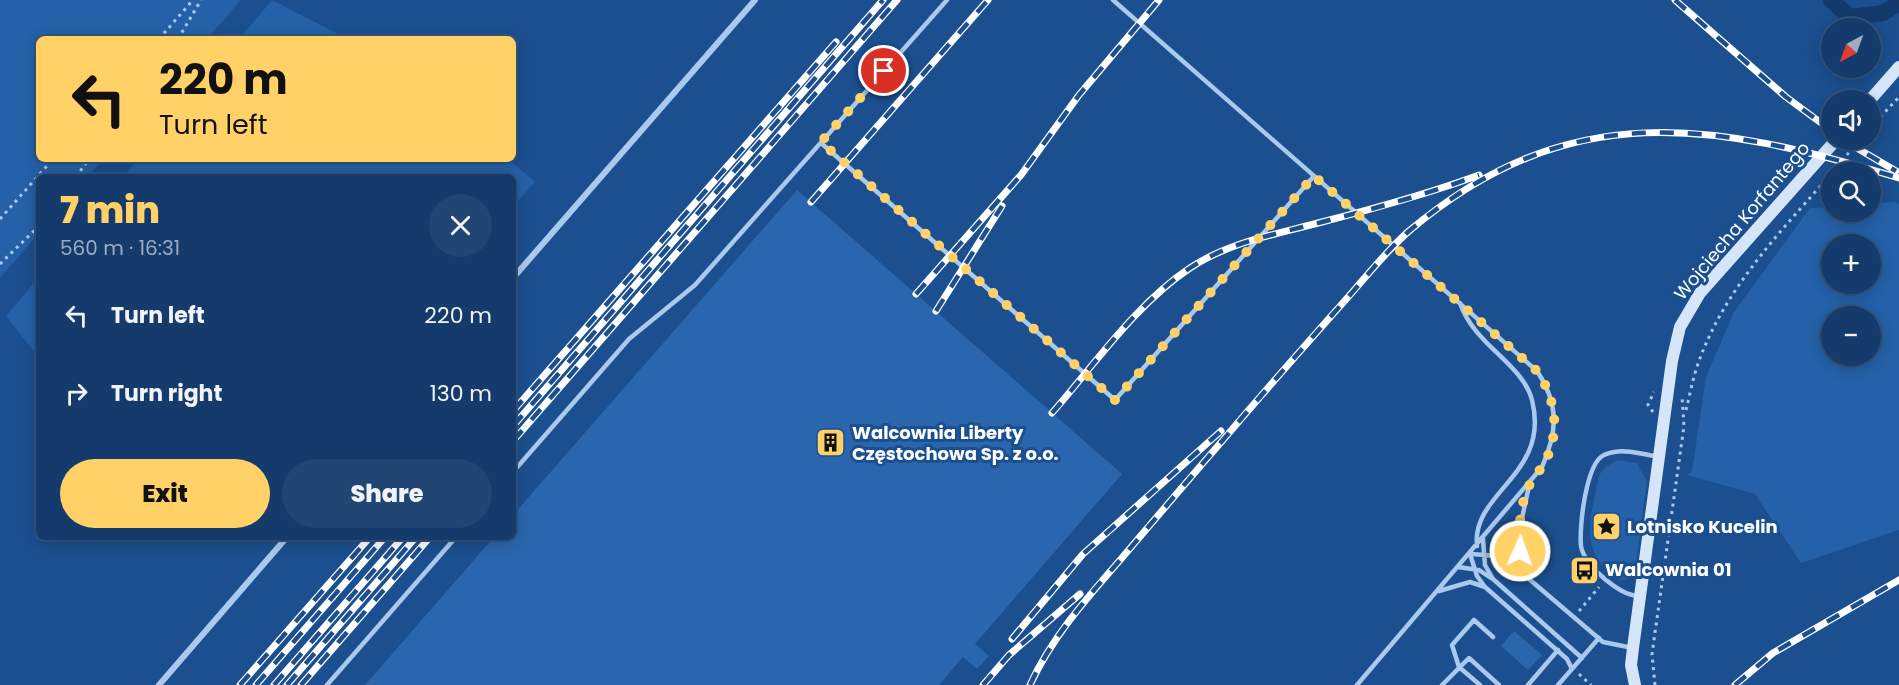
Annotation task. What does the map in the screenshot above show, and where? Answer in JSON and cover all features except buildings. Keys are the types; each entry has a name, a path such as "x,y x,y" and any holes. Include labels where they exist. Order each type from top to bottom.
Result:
{"street":[{"path":"516,275 755,0"},
{"path":"1879,90 1899,67"},
{"name":"Wojciecha Korfantego","path":"1635,685 1631,665 1674,348 1687,312 1700,293 1827,150"},
{"path":"159,685 284,540"}],"lane":[{"path":"516,469 629,339 695,285 947,0"},
{"path":"1113,0 1460,302 1537,371 1549,388 1554,419 1553,442 1542,467 1357,685"},
{"path":"821,142 1115,400 1314,176"},
{"path":"1460,302 1466,320 1474,331 1524,380 1532,396 1537,419 1535,435 1528,456 1481,517 1476,531 1477,546"},
{"path":"1639,596 1630,595 1614,587 1581,548 1584,506 1591,469 1601,456 1621,451 1659,458"},
{"path":"1521,569 1519,532 1531,482"},
{"path":"1483,539 1485,565 1493,579"},
{"path":"327,685 453,540"},
{"path":"1470,554 1502,556 1521,569 1603,642 1633,648"},
{"path":"1470,554 1473,569 1485,587 1567,658 1572,669"},
{"path":"1458,567 1473,569 1493,579 1582,657"},
{"path":"1438,591 1452,585 1470,582 1485,587"},
{"path":"1480,685 1459,667 1452,645 1474,620 1493,637"},
{"path":"1558,685 1599,638"},
{"path":"1528,685 1558,651"},
{"path":"1442,685 1469,658 1499,685"}],"path":[{"path":"162,36 193,0"},
{"path":"180,36 201,0"},
{"path":"1881,116 1899,97"},
{"path":"1841,162 1852,150"},
{"path":"40,174 50,162"},
{"path":"0,219 36,178"},
{"path":"1655,685 1652,654 1668,534 1684,418 1698,363 1732,292 1821,186"},
{"path":"0,264 36,229"},
{"path":"1574,616 1600,588 1598,584"},
{"path":"1572,669 1591,685"}],"shaded area":[{"path":"0,0 241,0 210,36 36,36 36,162 100,162 90,174 36,174 36,236 0,278"},
{"path":"272,0 342,36 242,36"},
{"path":"136,162 512,162 535,182 516,203 516,174 126,174"},
{"path":"1881,203 1899,204 1899,530 1801,563 1755,494 1687,475 1692,471 1706,377 1734,312 1810,208 1821,207 1821,222 1881,222"},
{"path":"36,281 36,354 6,316"},
{"path":"1618,460 1637,463 1647,482 1635,571 1628,579 1620,580 1610,574 1595,555 1590,533 1599,475 1605,467"}],"waterway":[{"path":"1831,0 1850,17 1883,13 1899,3"}],"railway":[{"path":"516,423 883,0"},
{"path":"516,438 897,0"},
{"path":"811,202 988,0"},
{"path":"916,294 1021,175 1079,95 1159,0"},
{"path":"1675,0 1786,97 1821,123"},
{"path":"516,408 836,42"},
{"path":"1030,685 1059,635 1083,604 1374,267 1409,231 1468,188 1527,158 1586,140 1645,133 1705,135 1767,144 1899,178"},
{"path":"1860,150 1896,171"},
{"path":"1052,413 1134,317 1170,283 1205,259 1237,245 1402,200 1479,175"},
{"path":"936,311 1002,206"},
{"path":"1012,639 1083,554 1221,431"},
{"path":"240,685 367,540"},
{"path":"256,685 382,540"},
{"path":"274,685 400,540"},
{"path":"287,685 413,540"},
{"path":"301,685 427,540"},
{"path":"1735,685 1773,653 1899,580"},
{"path":"983,685 1009,655 1080,594"}],"place":[{"name":"Walcownia Liberty Częstochowa Sp. z o.o.","path":"831,443"},
{"name":"Lotnisko Kucelin","path":"1606,527"},
{"name":"Walcownia 01","path":"1584,570"}],"route":[{"path":"884,71 821,142 1115,400 1314,176 1537,371 1549,388 1554,419 1553,442 1526,494 1519,532 1520,551"}]}
